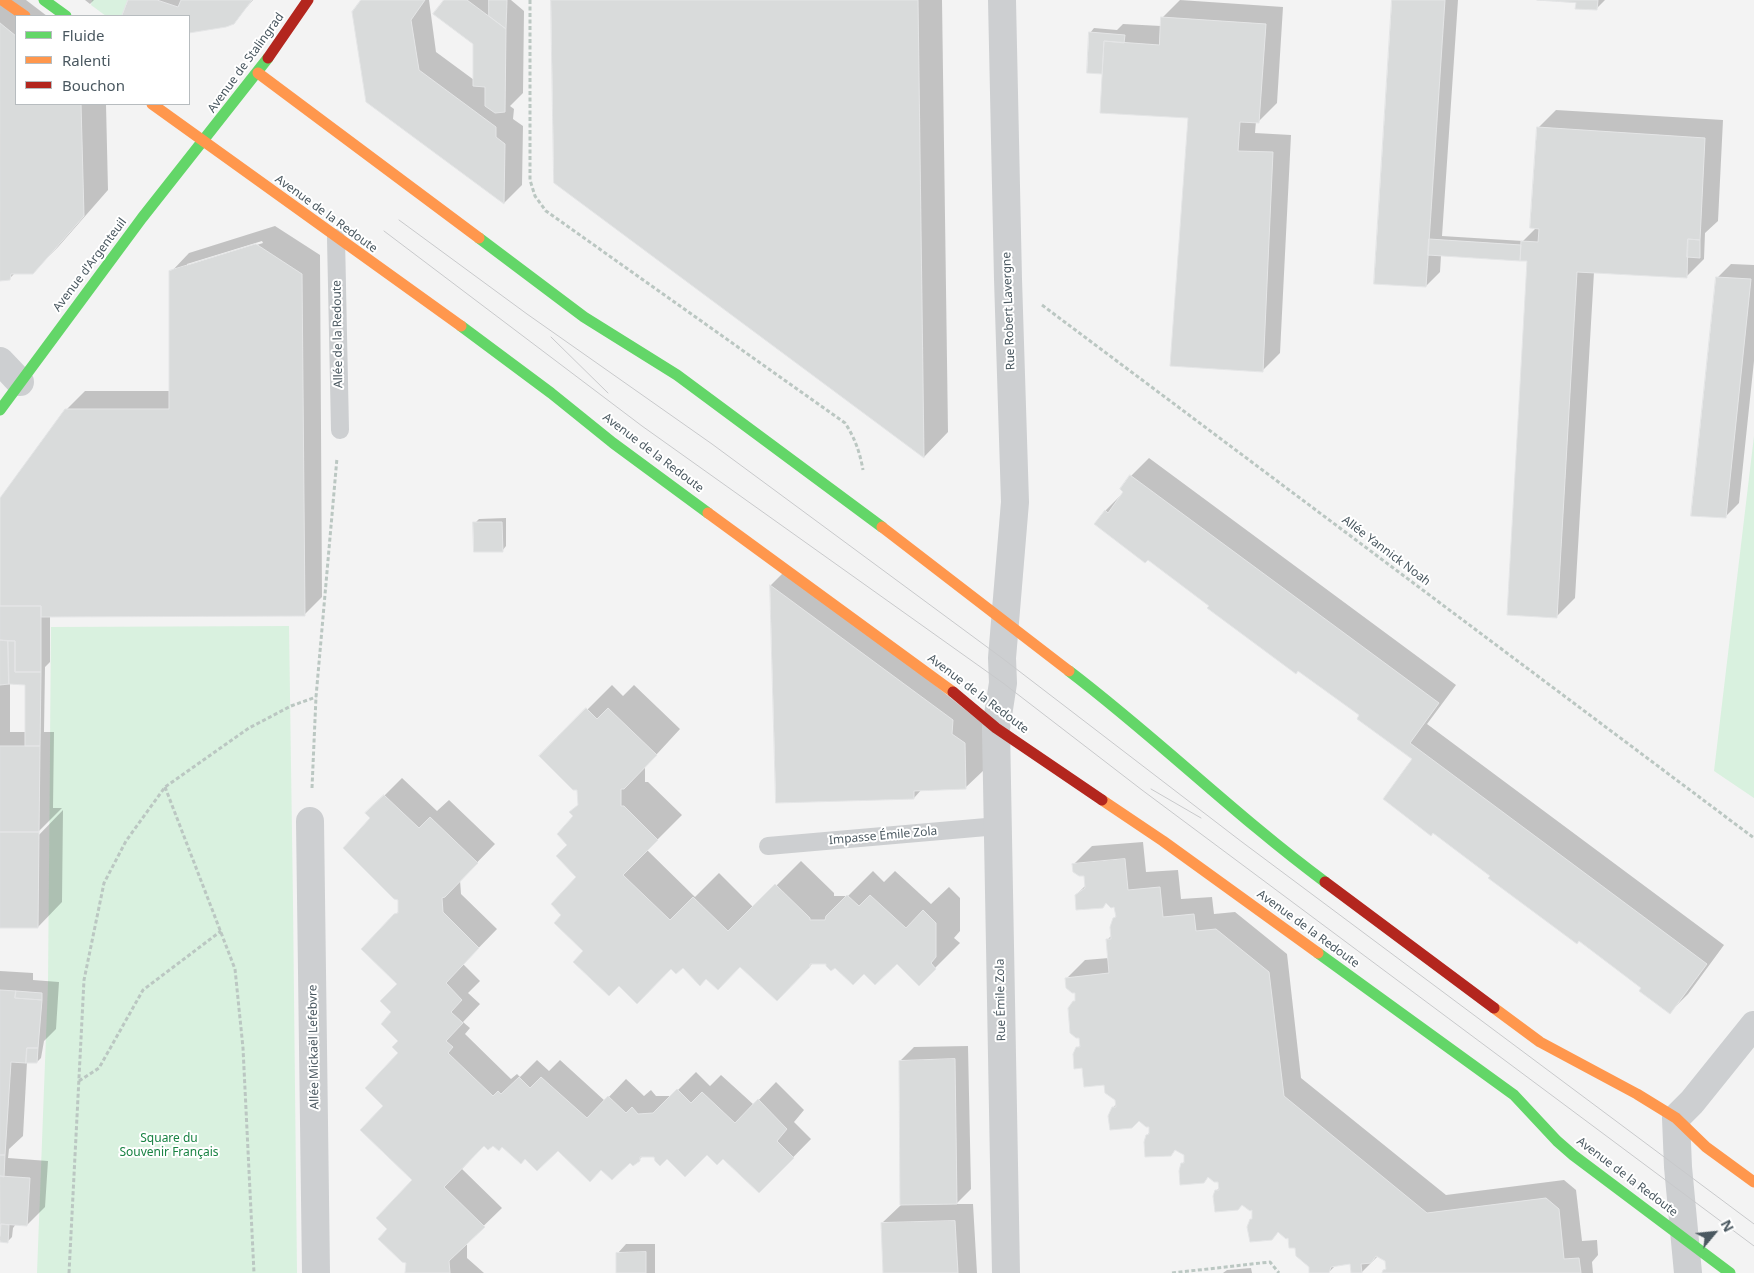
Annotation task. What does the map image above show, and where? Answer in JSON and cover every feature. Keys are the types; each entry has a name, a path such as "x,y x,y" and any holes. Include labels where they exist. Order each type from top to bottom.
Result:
{"main road":[{"path":"2,0 23,15"},
{"path":"44,0 65,15"},
{"name":"Avenue de Stalingrad","path":"206,140 258,74 308,0"},
{"path":"258,74 584,317 677,375 856,507 1106,700 1282,850 1532,1037 1637,1094 1676,1118 1706,1147 1754,1182"},
{"path":"154,105 206,140"},
{"path":"172,105 206,140"},
{"name":"Avenue de la Redoute","path":"206,140 283,200 566,403 614,443 943,684 996,728 1163,841 1514,1095 1572,1155 1730,1273"},
{"name":"Avenue d'Argenteuil","path":"0,410 142,218 206,140"}],"street":[{"name":"Rue Robert Lavergne","path":"996,728 1003,683 1002,658 1014,502 1002,0"},
{"path":"0,362 20,382"},
{"name":"Rue Émile Zola","path":"996,728 1006,1273"},
{"name":"Allée Mickaël Lefebvre","path":"310,821 316,1273"},
{"path":"1688,1273 1678,1167 1676,1118 1692,1102 1754,1025"}],"lane":[{"name":"Allée de la Redoute","path":"336,238 340,430"},
{"name":"Impasse Émile Zola","path":"768,846 998,826"}],"path":[{"path":"530,0 530,180 535,196 546,211 845,423 852,433 860,454 864,475 856,507"},
{"name":"Allée Yannick Noah","path":"1008,279 1754,838"},
{"path":"310,821 316,697 340,430"},
{"path":"69,1273 84,980 104,883 126,841 165,787 249,728 290,706 316,697"},
{"path":"165,787 235,968 243,1048 254,1273"},
{"path":"79,1081 99,1068 143,990 221,931"},
{"path":"1172,1273 1270,1262 1279,1273"}],"green space":[{"path":"92,0 128,0 122,15 105,15 91,5"},
{"path":"1754,436 1754,798 1714,771"},
{"name":"Square du Souvenir Français","path":"289,626 297,1273 37,1273 48,983 51,627"}],"building":[{"path":"128,0 157,0 178,7 181,0 252,0 234,24 190,33 190,15 122,15"},
{"path":"361,0 425,0 411,20 419,70 496,127 496,137 505,144 504,204 366,102 352,12"},
{"path":"444,0 467,0 506,29 505,112 495,113 485,106 485,87 473,86 473,44 433,14"},
{"path":"489,0 507,0 506,29 489,16"},
{"path":"551,0 918,0 924,458 554,183"},
{"path":"1392,0 1445,0 1426,287 1374,284"},
{"path":"1537,0 1598,0 1597,10 1575,9 1576,3"},
{"path":"1161,17 1266,24 1259,123 1240,122 1238,151 1273,152 1263,372 1170,366 1188,118 1100,113 1104,41 1159,45"},
{"path":"0,23 15,35 15,105 81,105 84,216 33,274 11,274 10,280 0,281"},
{"path":"1089,32 1125,35 1124,43 1104,41 1102,74 1087,73"},
{"path":"1537,127 1705,138 1700,240 1688,239 1687,278 1577,272 1557,618 1507,615 1527,261 1520,261 1521,241 1538,242 1539,229 1530,228"},
{"path":"1429,239 1521,245 1520,261 1428,255"},
{"path":"1688,239 1700,240 1700,258 1687,257"},
{"path":"256,244 302,274 305,616 41,617 41,606 0,606 0,498 65,409 169,409 169,271"},
{"path":"1716,277 1751,279 1726,518 1691,516"},
{"path":"1130,475 1439,703 1410,743 1707,964 1670,1014 1639,991 1641,988 1579,941 1577,944 1488,878 1490,876 1433,833 1431,836 1383,799 1412,759 1357,719 1359,715 1298,671 1296,674 1207,608 1209,606 1148,560 1145,563 1094,524 1105,510 1108,513 1123,492 1120,489"},
{"path":"473,522 502,522 503,552 474,552"},
{"path":"770,585 953,720 952,734 965,743 966,789 914,791 914,799 776,803"},
{"path":"0,606 41,606 41,672 15,672 15,641 0,640"},
{"path":"0,640 8,641 9,684 0,685"},
{"path":"8,641 15,641 15,672 41,672 40,746 25,746 25,685 9,684"},
{"path":"586,708 597,719 608,708 657,755 624,789 621,789 621,806 624,806 658,840 623,875 670,920 693,897 728,931 775,884 810,920 825,920 826,916 847,895 859,906 870,895 906,928 923,910 936,923 936,957 931,963 936,969 919,986 897,964 875,985 864,974 853,985 835,968 831,971 826,964 810,964 810,967 777,1001 740,967 718,990 706,979 700,986 683,968 676,974 671,969 637,1004 619,986 609,996 573,962 583,951 554,923 561,915 551,904 576,877 556,856 567,845 557,834 573,816 569,812 578,805 577,790 573,790 539,756"},
{"path":"0,746 40,746 39,832 0,832"},
{"path":"384,795 419,828 430,817 478,863 442,898 443,912 479,948 446,983 462,1000 451,1012 463,1023 446,1041 453,1047 448,1053 493,1096 498,1091 501,1094 519,1077 530,1088 541,1077 587,1118 608,1096 626,1113 632,1107 638,1114 653,1113 677,1089 691,1103 702,1092 735,1123 758,1099 787,1129 777,1141 794,1158 759,1193 723,1159 717,1165 707,1155 685,1177 667,1159 660,1166 654,1157 640,1157 640,1161 633,1166 630,1163 612,1180 601,1170 590,1182 558,1151 537,1171 525,1159 521,1164 502,1147 499,1151 493,1146 488,1150 484,1146 444,1187 485,1227 449,1261 450,1273 405,1273 406,1263 402,1262 378,1239 387,1229 376,1218 412,1180 360,1130 383,1106 365,1088 398,1053 392,1047 398,1041 381,1024 391,1012 380,1001 397,984 361,949 394,914 398,913 398,900 394,899 343,848 370,818 365,813"},
{"path":"0,832 39,832 38,928 0,928"},
{"path":"1125,859 1128,890 1160,887 1163,917 1194,914 1196,931 1216,929 1269,972 1284,1096 1427,1213 1546,1198 1559,1209 1564,1259 1579,1258 1581,1273 1382,1273 1386,1269 1385,1261 1376,1256 1371,1263 1361,1264 1362,1273 1351,1273 1350,1264 1331,1267 1329,1273 1309,1273 1309,1267 1296,1256 1295,1248 1289,1248 1288,1238 1286,1239 1278,1232 1272,1240 1250,1242 1247,1227 1250,1219 1252,1219 1252,1210 1250,1211 1242,1205 1238,1210 1215,1212 1213,1196 1215,1190 1219,1190 1218,1182 1214,1182 1208,1177 1204,1183 1180,1185 1179,1171 1181,1163 1184,1163 1184,1155 1175,1150 1171,1156 1145,1157 1144,1142 1146,1135 1149,1134 1149,1127 1146,1127 1139,1121 1132,1128 1110,1130 1108,1116 1112,1107 1116,1107 1115,1100 1105,1093 1104,1085 1084,1087 1082,1068 1074,1069 1073,1054 1076,1047 1080,1047 1079,1038 1070,1033 1068,1008 1075,1001 1075,993 1066,988 1065,978 1109,973 1106,939 1111,939 1110,927 1113,918 1116,917 1114,907 1111,908 1106,903 1103,908 1076,910 1075,895 1085,888 1084,876 1079,876 1073,872 1072,864"},
{"path":"0,990 16,991 15,998 42,1000 38,1048 27,1048 26,1063 11,1062 5,1155 0,1155"},
{"path":"16,991 42,993 42,1000 15,998"},
{"path":"27,1048 38,1048 37,1063 26,1063"},
{"path":"955,1059 957,1204 900,1205 899,1061"},
{"path":"0,1155 5,1155 4,1177 0,1176"},
{"path":"0,1176 30,1178 27,1226 1,1224 0,1236"},
{"path":"955,1221 958,1273 883,1273 881,1223"},
{"path":"1,1224 9,1225 8,1243 0,1242"},
{"path":"646,1252 646,1273 616,1273 616,1253"}],"tram line":[{"path":"399,220 527,314 712,444 1002,658 1242,842 1754,1224"},
{"path":"384,231 642,426 1003,683 1142,790 1754,1246"},
{"path":"551,337 608,393"},
{"path":"1151,789 1201,818"}],"traffic: fast":[{"path":"44,0 65,15"},
{"path":"0,410 142,218 268,58"},
{"path":"479,238 584,317 677,375 882,527"},
{"path":"461,326 551,393 613,443 708,513"},
{"path":"1069,671 1134,723 1260,831 1325,882"},
{"path":"1318,953 1514,1095 1557,1141 1573,1155 1730,1273"}],"traffic: slow":[{"path":"2,0 24,15"},
{"path":"258,73 479,238"},
{"path":"153,105 461,326"},
{"path":"708,513 953,692"},
{"path":"882,527 1069,671"},
{"path":"1102,800 1163,841 1318,953"},
{"path":"1494,1008 1540,1042 1637,1094 1676,1118 1706,1147 1754,1182"}],"traffic: jam":[{"path":"268,58 308,0"},
{"path":"953,692 996,728 1102,800"},
{"path":"1325,882 1494,1008"}]}
